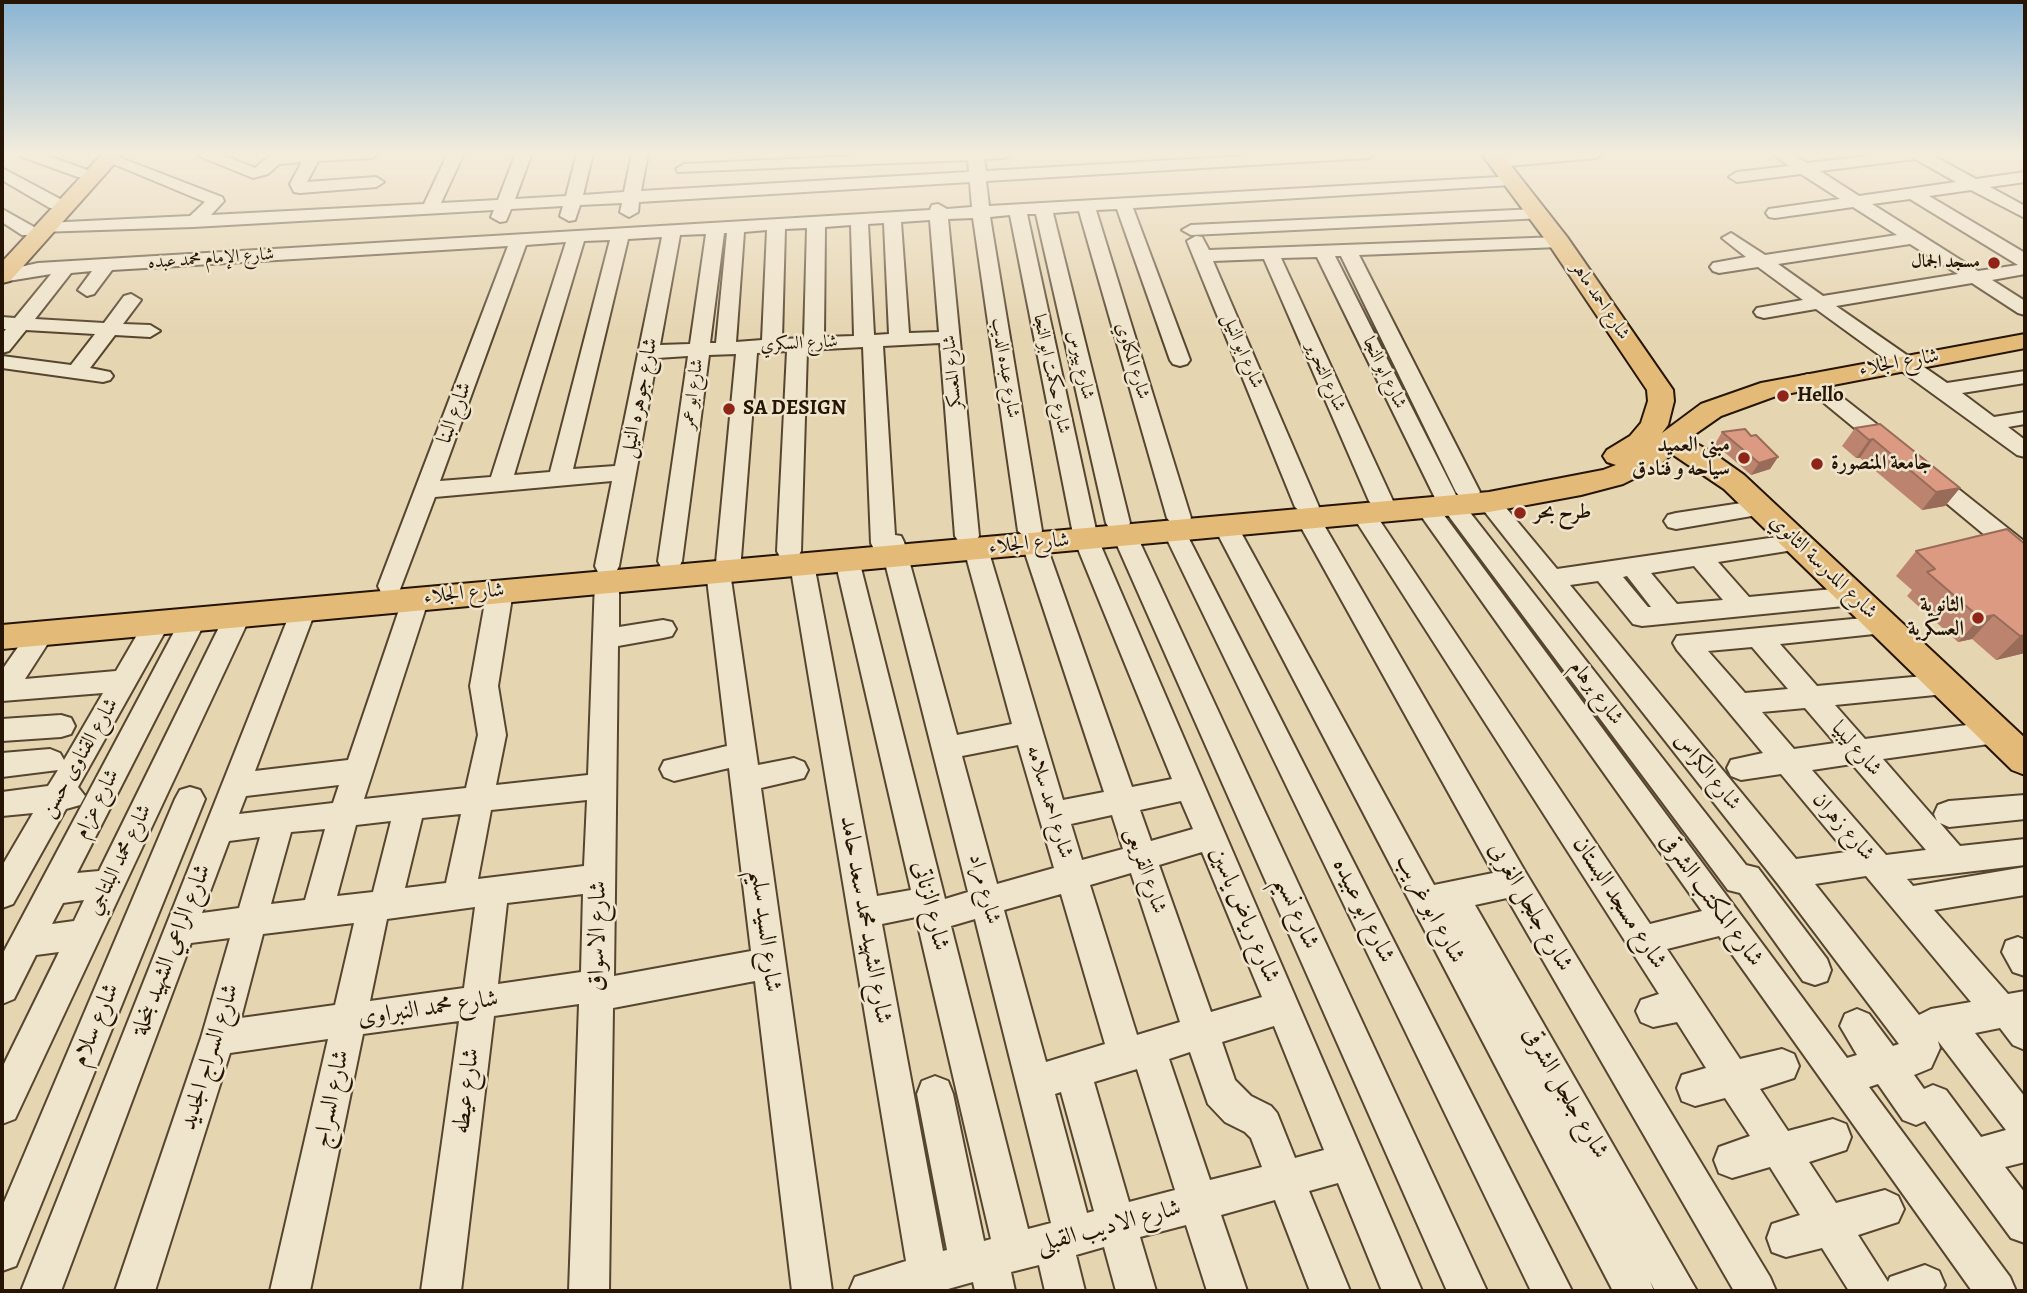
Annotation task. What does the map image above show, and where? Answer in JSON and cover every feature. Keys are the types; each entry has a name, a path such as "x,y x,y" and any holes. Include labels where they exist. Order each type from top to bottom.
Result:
{"main road":[{"path":"18,258 50,213"},
{"path":"18,258 57,213"},
{"name":"شارع احمد ماهر","path":"1537,214 1559,242 1658,395"},
{"name":"شارع الجلاء","path":"1606,471 1647,461 1700,417 1737,399 1808,380 2025,341"},
{"path":"1658,395 1724,395 1737,399"},
{"name":"شارع الجلاء","path":"2,622 354,597 725,566 890,547 1456,501 1581,486 1606,471 1640,442 1654,425 1658,395"},
{"name":"شارع المدرسة الثانوي","path":"1672,442 1720,471 2025,760"},
{"name":"شارع الجلاء","path":"1177,525 1226,527 1308,514"},
{"name":"شارع الجلاء","path":"796,557 847,560 890,547"},
{"name":"شارع الجلاء","path":"403,592 500,591 670,561 725,566"},
{"name":"شارع الجلاء","path":"2,637 303,609 354,597"}],"street":[{"path":"127,225 138,213"},
{"path":"193,222 202,213"},
{"path":"2,214 18,258 127,225 355,213"},
{"path":"346,244 361,213"},
{"path":"494,235 502,213"},
{"path":"500,484 571,234 572,213"},
{"path":"560,478 628,213"},
{"path":"676,227 678,213"},
{"name":"شارع الشهيد محمد سعد حامد","path":"820,213 805,344 796,557 864,913 916,1282"},
{"name":"شارع الإمام محمد عبده","path":"18,258 494,235 571,234 899,213"},
{"name":"شارع الإمام محمد عبده","path":"676,227 726,227 820,218 859,219 921,213"},
{"name":"شارع المعسكر","path":"939,213 971,542"},
{"name":"شارع عبده الديب","path":"982,213 1032,537"},
{"name":"شارع حكمت ابو النجا","path":"1018,213 1084,533"},
{"name":"شارع بيبرس","path":"1045,213 1122,529"},
{"name":"شارع المكاوي","path":"1088,213 1177,525"},
{"path":"1127,213 1180,360"},
{"name":"شارع ابو النيل","path":"1184,213 1308,514"},
{"path":"1268,213 1276,226"},
{"path":"1332,213 1336,223"},
{"path":"1384,213 1390,221"},
{"path":"1444,213 1448,218"},
{"path":"1874,213 2025,309"},
{"path":"1946,213 2025,261"},
{"path":"1191,230 1537,214"},
{"path":"892,217 899,339"},
{"name":"شارع مراد","path":"859,219 868,341 890,547 947,748 1034,1083 1063,1239 1065,1291"},
{"path":"1972,229 2015,221"},
{"path":"772,346 776,224"},
{"name":"شارع جوهره النيل","path":"607,574 649,352 676,227"},
{"name":"شارع السيد سليم","path":"726,227 737,347 725,566 744,767 812,1291"},
{"name":"شارع ابو عمر","path":"670,561 699,349 726,227"},
{"name":"شارع الإمام محمد عبده","path":"18,258 65,268 519,240 544,235"},
{"path":"1731,238 2025,450"},
{"path":"1719,268 1913,238"},
{"name":"شارع البنا","path":"317,913 359,771 427,490 519,240"},
{"path":"1202,256 1559,242"},
{"path":"1347,250 1456,501"},
{"name":"شارع ابو النجا","path":"1323,251 1456,501"},
{"name":"شارع التحرير","path":"1270,253 1373,508"},
{"path":"76,373 110,329 138,264"},
{"path":"87,290 106,265"},
{"path":"2,347 11,324 65,268"},
{"path":"1764,312 2025,269"},
{"path":"11,324 150,331"},
{"name":"شارع السكري","path":"649,352 950,337"},
{"path":"2,362 103,376"},
{"path":"1944,390 2025,377"},
{"path":"1808,380 2025,555"},
{"path":"1989,424 2025,418"},
{"path":"427,490 626,472"},
{"name":"شارع الكراس","path":"1456,501 1552,579 1787,872 1925,1032 2025,1125"},
{"name":"شارع برهام","path":"1456,501 1743,879"},
{"name":"شارع المكتب الشرقى","path":"1456,501 1702,888 1996,1291"},
{"name":"شارع مسجد البستان","path":"1373,508 1643,940 1669,1008 1733,1078 1872,1291"},
{"path":"1676,521 1761,508"},
{"name":"شارع جلجل الغربى","path":"1308,514 1515,883 1756,1291"},
{"name":"شارع ابو عبيده","path":"1177,525 1552,1291"},
{"name":"شارع ابو غريب","path":"1226,527 1439,898 1634,1291"},
{"name":"شارع نسيم","path":"1122,529 1467,1291"},
{"name":"شارع رياض ياسين","path":"1084,533 1402,1291"},
{"name":"شارع القريعى","path":"1032,537 1221,1091 1231,1104 1258,1119 1264,1126 1330,1291"},
{"name":"شارع احمد سلامه","path":"971,542 1071,877 1198,1203 1227,1291"},
{"path":"1552,579 1797,542"},
{"path":"1700,556 1743,607"},
{"name":"شارع الزناتى","path":"847,560 930,909 992,1267"},
{"path":"1633,567 1671,614"},
{"path":"1604,571 1642,617 1854,596"},
{"name":"شارع الاسواق","path":"589,1291 607,574"},
{"name":"شارع عيطه","path":"441,1291 479,1002 476,893 479,799 492,735 484,686 500,591"},
{"name":"شارع الراعي الشهيد بنحلة","path":"41,1291 303,609"},
{"name":"شارع محمد البلتاجي","path":"2,1106 238,615"},
{"name":"شارع عزام","path":"2,988 192,620"},
{"name":"شارع القناوى حسن","path":"2,894 18,854 57,798 157,623"},
{"path":"1758,636 1884,625"},
{"path":"606,639 663,629"},
{"path":"2,691 41,634"},
{"name":"شارع زهران","path":"1758,636 1686,643 1876,866 2015,1016"},
{"name":"شارع ليبيا","path":"1758,636 1954,861"},
{"path":"2,691 124,681"},
{"path":"1738,704 1945,684"},
{"path":"2,730 61,726"},
{"path":"947,748 1028,732"},
{"path":"1741,768 1996,732"},
{"path":"2,765 50,761"},
{"path":"674,769 744,767 794,770"},
{"path":"235,785 359,771"},
{"path":"217,830 602,786"},
{"path":"1053,815 1190,787"},
{"path":"2,804 103,792"},
{"name":"شارع سلام","path":"2,1252 190,799"},
{"name":"شارع السراج","path":"290,1291 350,1020 380,905 410,807"},
{"path":"1949,814 2025,807"},
{"name":"شارع السراج الجديد","path":"135,1291 218,1038 279,821"},
{"path":"864,913 930,909 987,901 1211,836"},
{"path":"18,854 79,839"},
{"path":"1702,888 1787,872 1954,861 2025,852"},
{"path":"180,930 600,878"},
{"path":"1743,879 1815,970"},
{"path":"1907,901 2025,881"},
{"path":"1439,898 1515,883"},
{"path":"52,890 108,884"},
{"name":"شارع جلجل الشرقى","path":"1439,898 1677,1291"},
{"path":"1643,940 1726,920"},
{"path":"26,942 85,934"},
{"name":"شارع محمد النبراوى","path":"218,1038 479,1002 597,990 769,963"},
{"path":"1034,1083 1283,1007"},
{"path":"1840,1077 1919,1056 1923,1051 1925,1032 2015,1016"},
{"path":"1857,1026 1885,1065 1934,1103 2025,1224"},
{"path":"1695,1088 1782,1066"},
{"path":"1073,1071 1136,1291"},
{"path":"935,1094 992,1267"},
{"path":"1871,1119 1934,1103"},
{"path":"1732,1160 1833,1137"},
{"path":"1974,1157 2025,1144"},
{"name":"شارع الاديب القبلى","path":"869,1291 992,1267 1063,1239 1348,1163"},
{"path":"1786,1238 1885,1209"}],"building":[{"path":"1880,424 1960,488 1936,492 1873,439 1869,440 1855,428"},
{"path":"1745,429 1751,436 1756,435 1778,457 1759,463 1722,432"},
{"path":"2007,529 2025,544 2025,635 2020,636 1994,615 1980,618 1927,572 1935,569 1916,551"}],"place":[{"name":"مسجد الجمال","path":"1994,263"},
{"name":"Hello","path":"1783,396"},
{"name":"SA DESIGN","path":"729,409"},
{"name":"مبنى العميد سياحه و فنادق","path":"1744,458"},
{"name":"جامعة المنصورة","path":"1817,464"},
{"name":"طرح بحر","path":"1520,513"},
{"name":"الثانوية العسكرية","path":"1978,618"}]}
